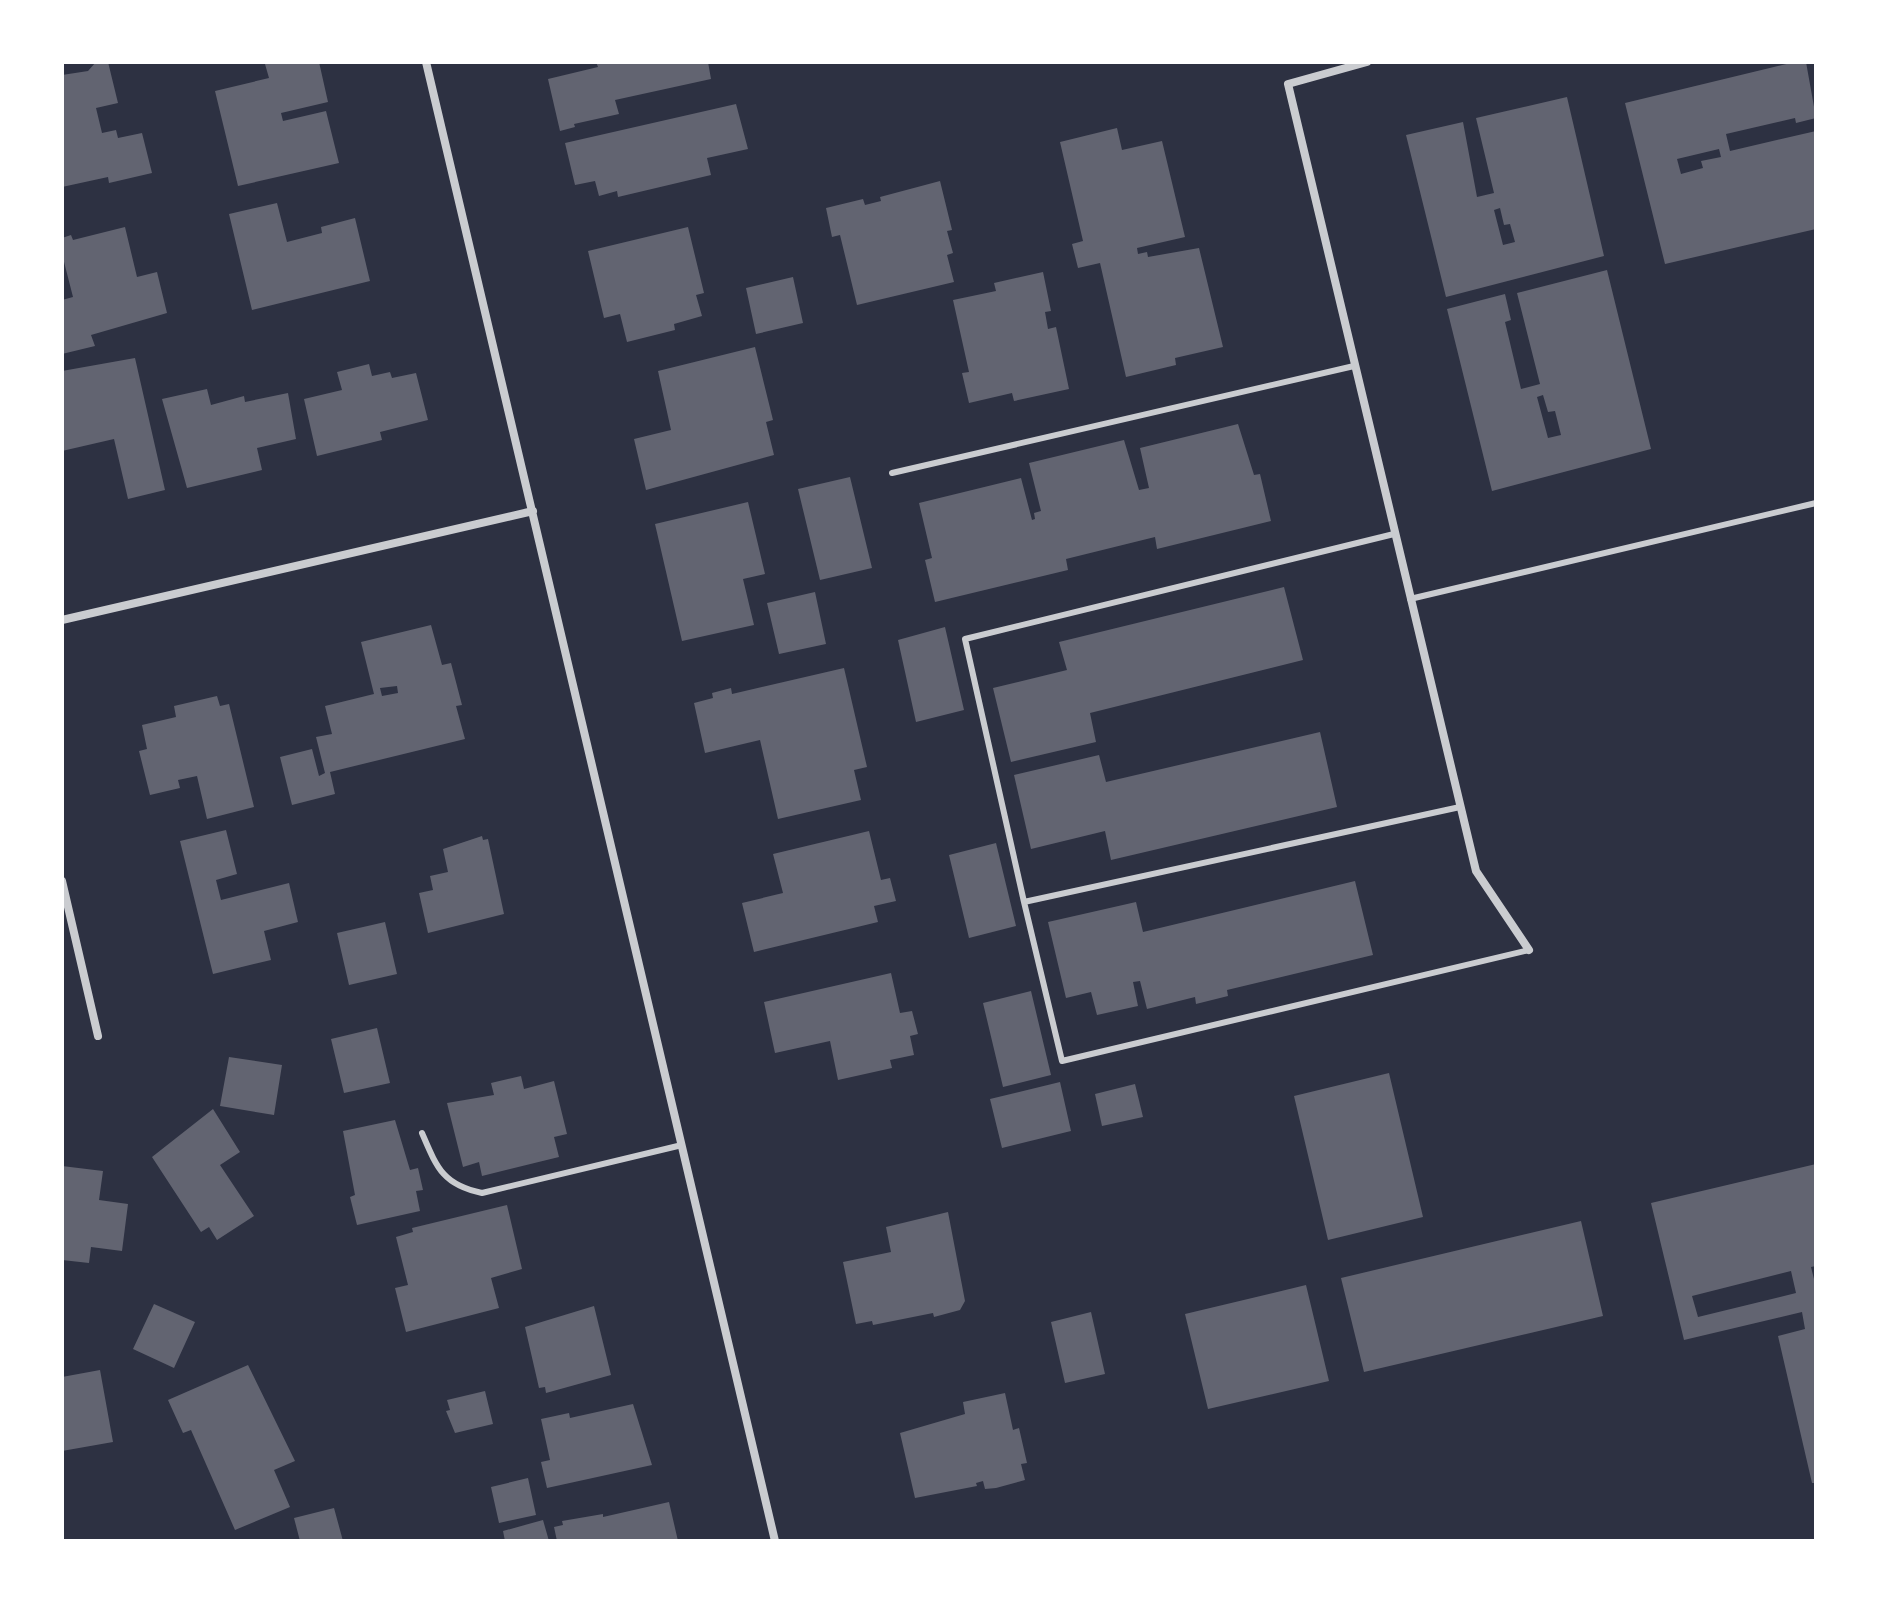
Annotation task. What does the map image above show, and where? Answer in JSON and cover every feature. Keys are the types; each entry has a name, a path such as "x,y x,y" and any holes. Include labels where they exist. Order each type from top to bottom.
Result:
{"street":[{"path":"426,62 775,1541"},
{"path":"1367,62 1288,84 1476,871 1529,950"},
{"path":"62,620 533,511"},
{"path":"62,881 98,1036"}],"lane":[{"path":"892,473 1354,366"},
{"path":"1410,599 1816,503"},
{"path":"1394,534 965,639 1062,1061 1529,950"},
{"path":"1024,902 1460,807"},
{"path":"422,1133 438,1171 462,1189 482,1193 682,1145"}],"building":[{"path":"96,62 108,62 118,103 96,108 102,133 116,130 118,138 142,133 152,173 109,183 108,177 62,187 62,75 88,71"},
{"path":"319,62 328,102 281,113 283,121 326,111 339,163 238,186 215,91 269,78 265,64"},
{"path":"596,62 708,62 711,79 615,100 619,114 574,124 575,127 560,131 548,79 598,67"},
{"path":"1795,62 1806,62 1816,118 1796,123 1795,118 1726,134 1730,151 1816,131 1816,229 1665,264 1625,103","holes":["1719,149 1721,157 1701,161 1703,168 1681,174 1677,159"]},
{"path":"1567,97 1604,256 1446,297 1406,135 1463,122 1477,197 1494,193 1476,118","holes":["1500,208 1504,225 1510,224 1515,242 1503,245 1494,210"]},
{"path":"736,104 748,149 707,158 711,175 618,197 617,191 599,196 595,181 575,185 565,143"},
{"path":"1117,128 1122,150 1162,141 1185,237 1137,248 1138,254 1147,252 1148,257 1199,248 1223,347 1175,358 1176,365 1126,377 1100,263 1078,268 1072,244 1083,241 1060,142"},
{"path":"940,181 952,230 947,231 953,253 947,255 954,282 857,305 840,235 832,237 826,208 863,199 865,205 881,201 880,197"},
{"path":"277,203 287,242 322,233 321,227 355,218 370,281 252,310 229,214"},
{"path":"125,227 137,277 157,272 167,313 91,335 95,346 62,354 62,300 73,297 62,254 62,238 71,235 73,240"},
{"path":"688,227 704,293 696,295 702,316 674,324 675,330 627,342 620,314 604,318 588,251"},
{"path":"1607,270 1651,449 1492,491 1447,309 1505,294 1511,320 1505,322 1521,389 1540,384 1517,293","holes":["1543,395 1548,412 1555,411 1561,435 1548,438 1537,397"]},
{"path":"1043,272 1051,311 1045,312 1048,329 1056,327 1069,389 1014,401 1012,393 969,403 962,373 969,372 953,300 996,291 994,283"},
{"path":"793,277 803,323 756,334 746,288"},
{"path":"755,347 773,420 766,422 774,455 646,490 634,439 671,430 658,371"},
{"path":"135,358 165,490 128,499 114,439 62,451 62,371"},
{"path":"369,364 372,376 390,372 392,378 416,373 428,420 380,432 382,440 317,456 304,399 342,390 337,372"},
{"path":"207,389 211,405 244,396 245,402 288,393 296,439 257,448 262,470 187,488 162,399"},
{"path":"1238,424 1254,475 1260,474 1271,521 1157,549 1155,537 1066,559 1068,570 935,602 925,560 932,558 919,503 1021,478 1032,520 1035,519 1034,513 1041,511 1029,463 1124,440 1139,490 1149,488 1140,448"},
{"path":"850,477 872,568 820,580 798,489"},
{"path":"748,502 765,574 743,579 754,625 682,641 655,524"},
{"path":"1284,587 1303,660 1090,713 1096,742 1011,762 993,688 1067,670 1059,642"},
{"path":"815,592 826,644 779,654 767,603"},
{"path":"431,625 442,665 451,663 462,705 456,706 465,739 330,772 335,794 292,805 280,757 312,749 319,776 325,773 316,737 332,734 325,706 374,694 361,642","holes":["397,686 398,693 382,696 380,688"]},
{"path":"945,627 964,710 916,722 898,640"},
{"path":"844,668 867,767 854,770 861,800 778,819 760,740 705,753 694,703 713,698 712,693 731,688 732,694"},
{"path":"217,696 220,706 229,704 254,807 207,819 197,776 178,780 180,788 150,795 139,751 147,749 142,725 176,717 174,706"},
{"path":"1320,732 1337,807 1111,860 1105,831 1031,849 1014,775 1099,755 1106,782"},
{"path":"226,830 237,874 216,880 221,900 289,883 298,922 264,931 271,960 213,974 180,841"},
{"path":"869,831 881,880 890,878 896,901 874,906 878,922 754,952 742,903 783,893 773,854"},
{"path":"482,836 483,840 488,839 504,914 428,933 419,893 433,890 430,876 448,872 443,849"},
{"path":"996,843 1016,926 969,938 949,855"},
{"path":"1355,881 1373,955 1227,990 1228,996 1196,1004 1195,997 1147,1009 1140,981 1133,982 1138,1006 1097,1015 1091,992 1066,998 1048,922 1136,902 1143,932"},
{"path":"385,922 397,974 349,985 337,933"},
{"path":"891,973 900,1013 912,1011 918,1034 910,1036 914,1055 890,1060 892,1068 838,1080 830,1041 775,1053 764,1002"},
{"path":"1031,991 1051,1075 1003,1087 983,1003"},
{"path":"377,1028 390,1083 344,1093 331,1039"},
{"path":"229,1057 282,1065 274,1115 220,1106"},
{"path":"1389,1073 1423,1217 1328,1240 1294,1096"},
{"path":"521,1076 524,1089 554,1081 567,1134 554,1137 559,1157 482,1176 479,1162 463,1167 447,1103 494,1095 491,1083"},
{"path":"1060,1082 1071,1131 1002,1148 990,1099"},
{"path":"1135,1084 1143,1117 1102,1126 1095,1094"},
{"path":"213,1109 240,1152 220,1165 254,1216 217,1240 209,1227 201,1232 152,1157"},
{"path":"395,1120 410,1170 418,1168 423,1190 416,1191 420,1211 357,1225 350,1197 355,1195 343,1131"},
{"path":"1816,1164 1816,1266 1811,1267 1816,1287 1816,1483 1812,1483 1778,1336 1805,1329 1802,1312 1684,1340 1651,1203","holes":["1791,1271 1796,1293 1698,1317 1692,1296"]},
{"path":"62,1166 103,1171 99,1200 128,1204 122,1251 91,1247 89,1263 62,1260"},
{"path":"507,1205 522,1269 491,1278 499,1308 406,1332 395,1288 408,1285 396,1237 413,1232 412,1228"},
{"path":"948,1212 965,1301 960,1310 934,1317 933,1313 873,1325 872,1321 856,1324 843,1262 891,1252 886,1227"},
{"path":"1581,1221 1603,1316 1364,1372 1341,1278"},
{"path":"1306,1285 1329,1381 1208,1409 1185,1314"},
{"path":"154,1304 195,1322 174,1368 133,1349"},
{"path":"594,1306 611,1375 546,1393 545,1387 539,1388 525,1327"},
{"path":"1091,1312 1105,1374 1065,1383 1051,1322"},
{"path":"248,1365 295,1461 274,1470 290,1507 235,1530 191,1430 183,1433 168,1400"},
{"path":"100,1370 113,1442 62,1451 62,1377"},
{"path":"485,1391 493,1424 455,1433 446,1411 450,1410 447,1400"},
{"path":"1005,1393 1013,1430 1019,1428 1027,1463 1021,1464 1025,1480 985,1489 983,1481 976,1483 977,1486 915,1498 900,1433 965,1414 963,1402"},
{"path":"633,1404 652,1465 547,1488 541,1462 550,1460 541,1419 569,1413 570,1418"},
{"path":"528,1478 536,1515 499,1523 491,1487"},
{"path":"669,1502 678,1541 557,1541 554,1527 563,1525 562,1521 603,1514 603,1517"},
{"path":"334,1508 343,1541 300,1541 294,1518"},
{"path":"543,1520 549,1541 505,1541 503,1531"}]}
